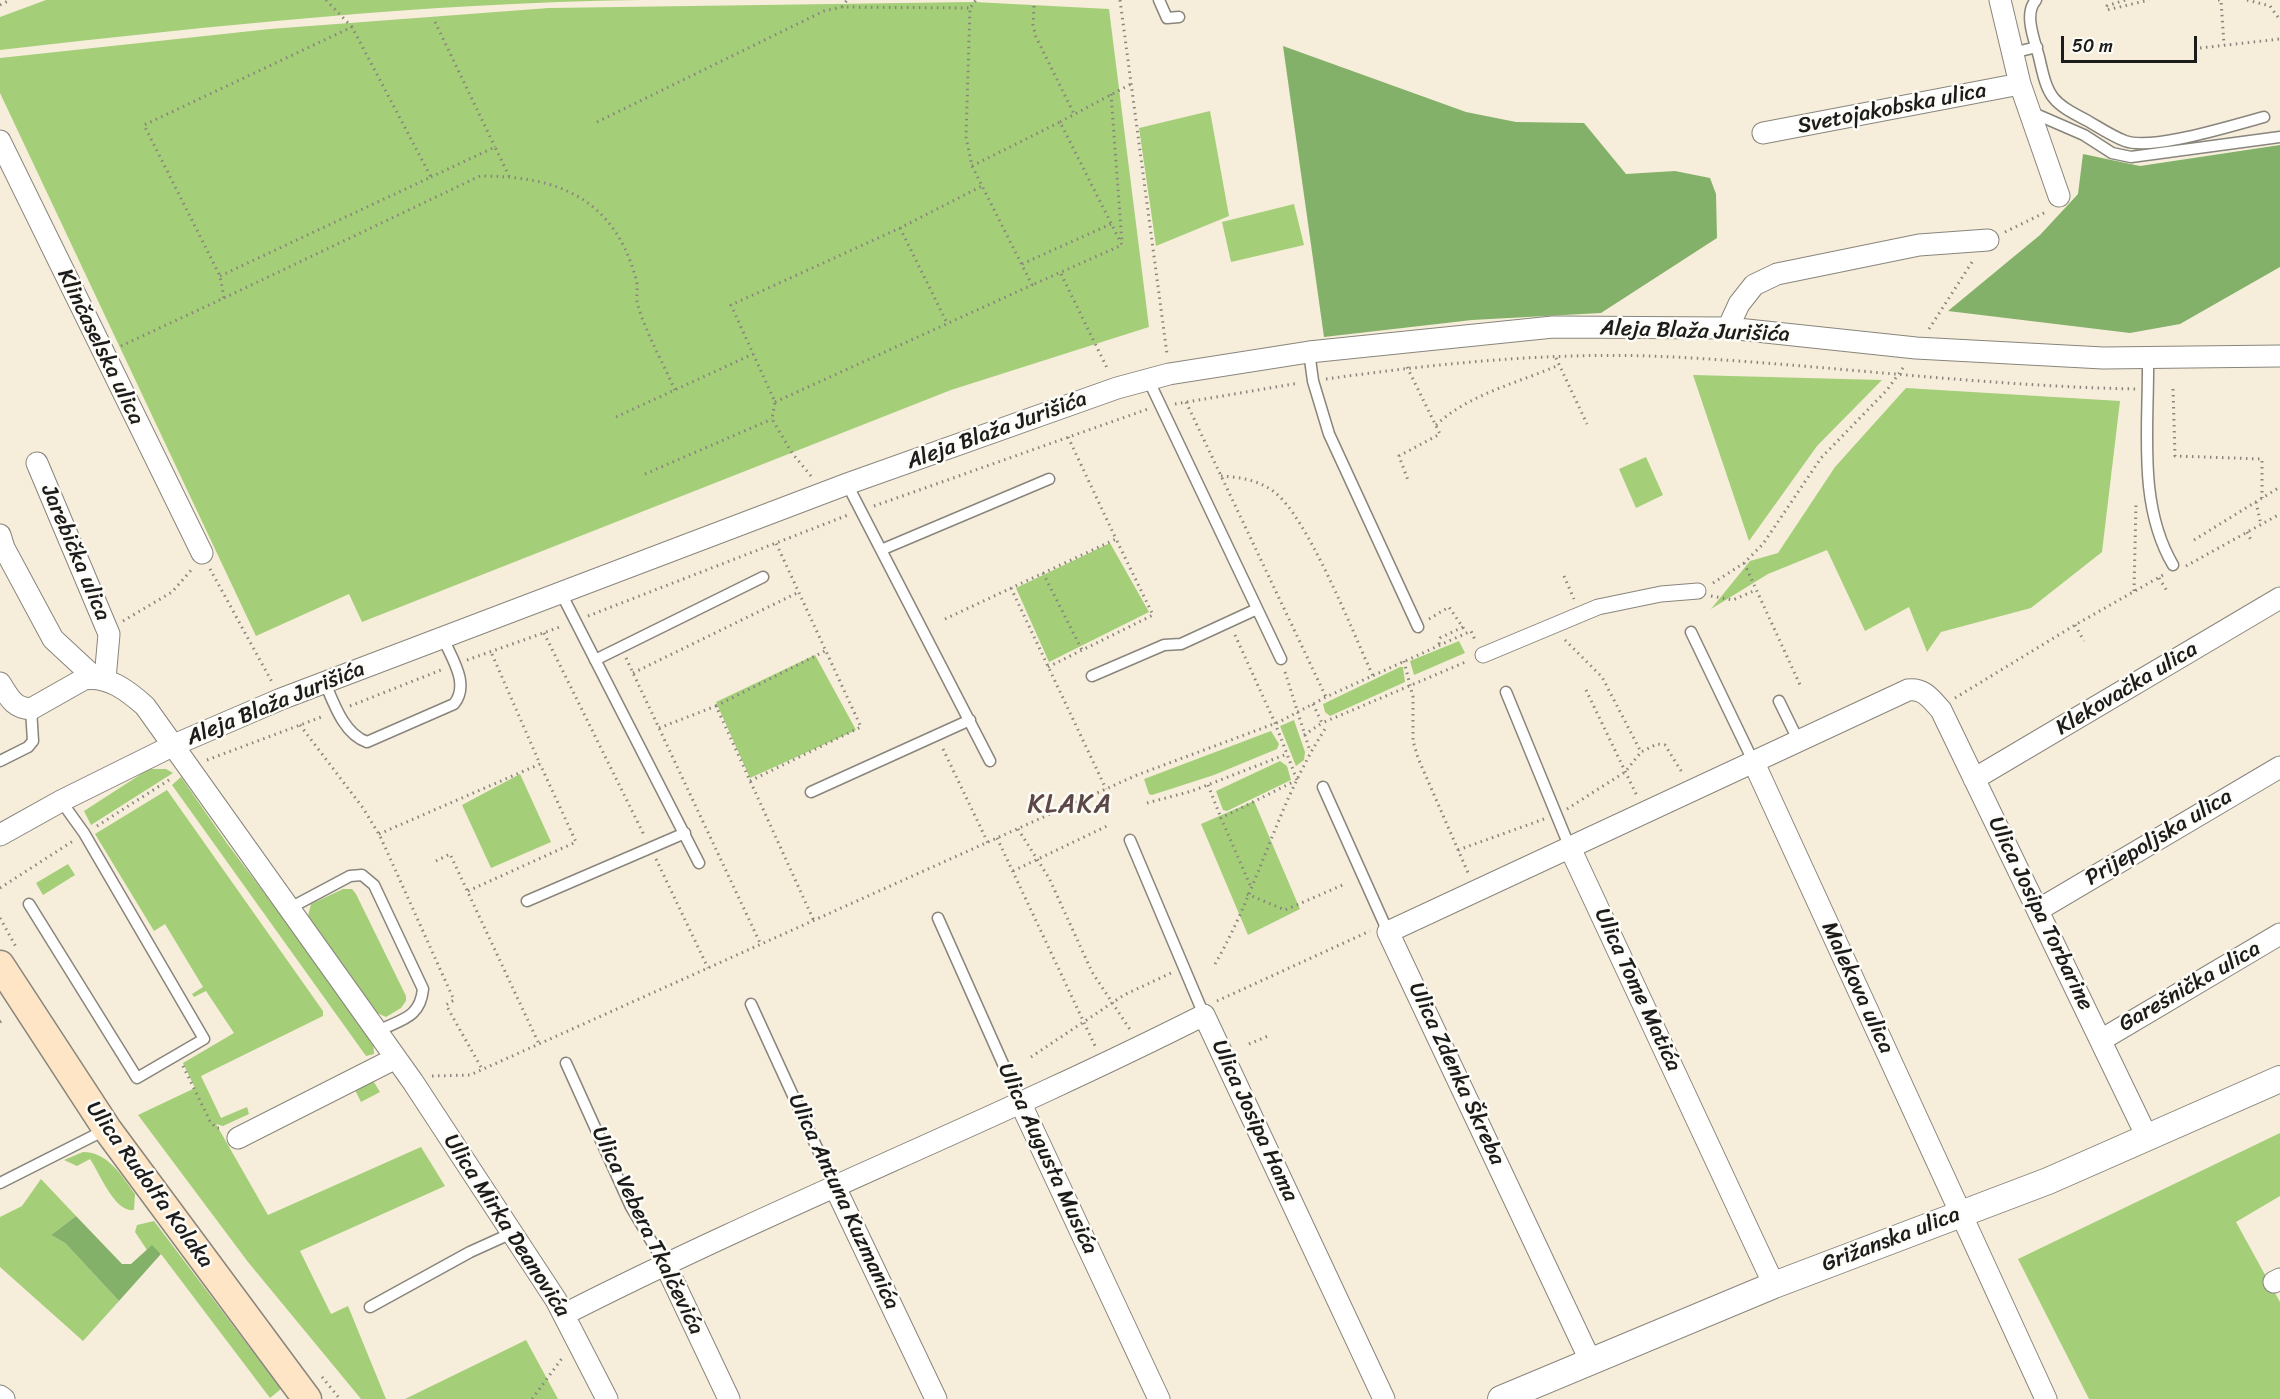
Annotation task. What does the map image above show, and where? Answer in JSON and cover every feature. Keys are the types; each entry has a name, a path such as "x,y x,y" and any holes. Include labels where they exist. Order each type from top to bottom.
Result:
{"main road":[{"name":"Ulica Rudolfa Kolaka","path":"10,959 107,1129 307,1399"}],"street":[{"name":"Svetojakobska ulica","path":"2000,0 2020,84 2059,196"},
{"name":"Svetojakobska ulica","path":"1763,133 2020,84"},
{"name":"Klinčaselska ulica","path":"0,141 202,553"},
{"path":"1728,328 1739,303 1754,285 1778,274 1919,245 1988,240"},
{"name":"Aleja Blaža Jurišića","path":"0,835 61,801 174,745 281,699 560,591 847,484 1117,388 1169,374 1309,352 1553,327 1728,328 1917,348 2148,358 2280,356"},
{"name":"Jarebička ulica","path":"37,463 107,631 108,657 99,678"},
{"path":"0,535 4,548 53,639 99,678 124,689 145,705 174,745"},
{"path":"1483,655 1598,607 1661,594 1698,591"},
{"name":"Klekovačka ulica","path":"1974,779 2280,598"},
{"path":"0,683 23,708 84,678 99,678"},
{"name":"Ulica Josipa Torbarine","path":"1798,742 1908,690 1917,689 1926,693 1941,710 2148,1139"},
{"path":"1381,931 1570,849 1798,742"},
{"name":"Ulica Mirka Deanovića","path":"174,745 378,1031 512,1233 565,1314 607,1399"},
{"name":"Malekova ulica","path":"1754,763 2046,1399"},
{"name":"Prijepoljska ulica","path":"2038,910 2280,767"},
{"name":"Ulica Tome Matića","path":"1570,849 1774,1285"},
{"name":"Ulica Zdenka Škreba","path":"1381,931 1590,1360"},
{"name":"Garešnička ulica","path":"2101,1040 2280,934"},
{"path":"565,1314 834,1185 1020,1102 1206,1010"},
{"name":"Ulica Josipa Hama","path":"1206,1010 1384,1399"},
{"path":"231,1133 396,1058"},
{"name":"Grižanska ulica","path":"1501,1399 1774,1285 2048,1181 2148,1139 2280,1078"},
{"name":"Ulica Augusta Musića","path":"1020,1102 1159,1399"},
{"name":"Ulica Antuna Kuzmanića","path":"834,1185 936,1399"},
{"name":"Ulica Vebera Tkalčevića","path":"666,1266 729,1399"},
{"path":"0,1396 4,1399"}],"lane":[{"path":"1159,0 1167,18 1179,17"},
{"path":"2036,0 2031,14 2046,88 2053,99 2066,109 2126,141 2159,142 2264,117"},
{"path":"2012,53 2037,47"},
{"path":"2031,112 2084,135 2112,153 2131,157 2280,137"},
{"path":"1309,352 1313,381 1329,434 1418,627"},
{"path":"2148,358 2151,506 2158,537 2175,569"},
{"path":"1148,379 1281,659"},
{"path":"880,550 1049,479"},
{"path":"847,484 990,761"},
{"path":"595,660 763,577"},
{"path":"560,591 699,863"},
{"path":"1092,676 1164,645 1180,644 1257,609"},
{"name":"Malekova ulica","path":"1691,632 1754,763"},
{"path":"325,683 345,724 357,739 367,742 454,704 462,695 461,680 442,638"},
{"name":"Ulica Tome Matića","path":"1506,692 1570,849"},
{"path":"1779,701 1798,742"},
{"path":"0,761 28,747 33,741 23,708"},
{"path":"811,792 970,720"},
{"name":"Ulica Zdenka Škreba","path":"1323,787 1381,931"},
{"path":"29,904 137,1078 204,1040 84,833 61,801"},
{"path":"527,901 685,833"},
{"name":"Ulica Josipa Hama","path":"1130,840 1206,1010"},
{"path":"290,908 350,876 362,875 374,885 423,989 421,1005 412,1015 378,1031"},
{"name":"Ulica Augusta Musića","path":"938,918 1020,1102"},
{"name":"Ulica Antuna Kuzmanića","path":"751,1004 834,1185"},
{"name":"Ulica Vebera Tkalčevića","path":"566,1063 631,1207 666,1266"},
{"path":"0,1183 107,1129"},
{"path":"370,1307 470,1252 512,1233"}],"path":[{"path":"0,5 10,0"},
{"path":"326,0 352,27 431,177"},
{"path":"842,7 847,0"},
{"path":"976,0 970,8 966,137 972,166 1032,285"},
{"path":"1120,0 1169,374"},
{"path":"2125,0 2107,6 2107,10 2149,0"},
{"path":"2218,0 2221,0 2224,45"},
{"path":"2247,0 2270,6 2280,20"},
{"path":"1034,6 1033,25 1036,37 1074,114"},
{"path":"597,122 824,11 842,7 970,8"},
{"path":"435,21 509,176"},
{"path":"224,298 220,276 144,125 352,27"},
{"path":"2200,48 2280,39"},
{"path":"972,166 1131,84"},
{"path":"1111,94 1122,245"},
{"path":"1060,122 1122,245"},
{"path":"220,276 495,147"},
{"path":"103,355 480,176 509,176 549,182 573,193 592,204 613,229 637,281 637,305 675,390"},
{"path":"815,483 792,453 772,419 775,402 730,305 900,228 982,186"},
{"path":"1022,264 1111,224"},
{"path":"900,228 948,326"},
{"path":"775,402 948,326 1122,245"},
{"path":"1061,273 1131,414"},
{"path":"616,417 753,354"},
{"path":"1556,358 1587,424"},
{"path":"1698,591 1744,563 1763,544 1821,458 1900,375 1908,361"},
{"path":"1436,425 1449,413 1505,386 1559,365"},
{"path":"1407,368 1440,435 1399,456 1409,483"},
{"path":"1900,375 2049,387 2140,389"},
{"path":"2173,389 2175,456 2262,459 2262,498"},
{"path":"1186,402 1326,698"},
{"path":"645,474 772,419"},
{"path":"1048,667 1154,615 1068,437"},
{"path":"1221,476 1243,478 1273,491 1299,519 1373,676"},
{"path":"2194,540 2280,487"},
{"path":"2256,502 2261,525"},
{"path":"1946,705 1974,684 2075,625 2158,578 2280,514"},
{"path":"2247,532 2251,540"},
{"path":"945,619 1116,539"},
{"path":"750,781 861,727 776,543"},
{"path":"107,631 172,592 193,569 202,553"},
{"path":"202,553 281,699"},
{"path":"1744,563 1801,687"},
{"path":"1043,573 1082,650"},
{"path":"1564,576 1572,595"},
{"path":"2158,578 2167,591"},
{"path":"1011,588 1106,789"},
{"path":"1698,591 1732,600 1756,590"},
{"path":"633,674 799,592"},
{"path":"1418,627 1449,607 1466,633"},
{"path":"2075,625 2084,641"},
{"path":"1551,626 1602,677 1641,752"},
{"path":"1439,645 1440,638 1463,627"},
{"path":"1233,632 1275,723 1297,780"},
{"path":"423,1075 455,1077 483,1070 1106,789 1275,723 1466,633 1470,632 1483,655"},
{"path":"544,633 708,968"},
{"path":"468,891 576,842 491,651"},
{"path":"659,728 716,706 825,651"},
{"path":"624,652 760,945"},
{"path":"1281,659 1310,751"},
{"path":"1404,661 1412,686 1413,741 1418,759 1476,891"},
{"path":"1304,735 1322,723 1467,662"},
{"path":"1586,690 1641,806"},
{"path":"1313,704 1322,723"},
{"path":"716,706 814,921"},
{"path":"300,725 363,808 379,834 454,1000 446,1005 483,1070"},
{"path":"1215,964 1233,932 1250,886 1310,751 1327,726"},
{"path":"940,741 988,843"},
{"path":"1562,811 1604,788 1626,771 1641,752 1657,744 1665,745 1688,784"},
{"path":"1147,803 1208,785 1287,754"},
{"path":"379,834 540,764"},
{"path":"92,829 179,774"},
{"path":"1221,818 1297,780"},
{"path":"1208,785 1250,886"},
{"path":"1458,850 1547,818"},
{"path":"1013,871 1107,826"},
{"path":"1018,829 1049,878 1092,972 1132,1033"},
{"path":"0,888 79,837"},
{"path":"997,838 1097,1049"},
{"path":"436,861 450,854 539,1044"},
{"path":"1247,894 1285,910 1345,884"},
{"path":"0,918 10,959"},
{"path":"1206,1010 1381,931"},
{"path":"1031,1057 1112,1003 1175,971"},
{"path":"1250,1044 1268,1036"},
{"path":"182,1065 210,1121 216,1128 231,1133"},
{"path":"532,1399 558,1363"},
{"path":"315,1369 340,1399"}],"green space":[{"path":"46,0 639,0 479,6 319,17 0,50 0,17"},
{"path":"974,2 1109,9 1149,327 951,390 362,622 349,594 256,636 0,93 0,58 270,29 549,8"},
{"path":"1283,46 1466,112 1516,122 1584,123 1626,174 1675,171 1710,178 1716,194 1717,238 1601,313 1472,320 1324,337"},
{"path":"1210,111 1229,216 1156,246 1139,128"},
{"path":"2280,145 2280,267 2180,324 2130,333 1948,311 2040,235 2078,194 2083,154 2140,166"},
{"path":"1294,204 1304,245 1231,262 1222,222"},
{"path":"1693,375 1882,380 1817,446 1749,541"},
{"path":"1906,388 2120,401 2102,552 2031,608 1941,632 1927,652 1909,607 1865,631 1827,550 1768,574 1711,609 1750,561 1778,553 1835,467"},
{"path":"1646,457 1663,495 1636,508 1619,469"},
{"path":"1110,543 1149,612 1049,662 1016,588"},
{"path":"1459,641 1465,653 1414,675 1410,661"},
{"path":"815,655 856,730 750,778 716,702"},
{"path":"1403,667 1405,682 1330,716 1325,712 1323,704"},
{"path":"1294,720 1305,752 1304,760 1296,766 1280,726"},
{"path":"1271,731 1279,744 1277,749 1214,775 1152,795 1149,794 1144,779"},
{"path":"1280,761 1287,766 1291,780 1227,811 1223,810 1216,791"},
{"path":"149,769 166,769 173,773 91,825 84,811"},
{"path":"520,774 551,842 491,868 462,805"},
{"path":"181,777 226,842 373,1038 374,1054 366,1056 172,785"},
{"path":"167,790 323,1011 323,1016 201,1076 221,1118 247,1107 249,1114 223,1126 216,1124 268,1215 421,1147 445,1186 300,1251 331,1314 348,1306 386,1399 361,1399 248,1262 138,1115 195,1088 183,1063 234,1033 206,991 194,997 192,994 203,987 165,924 154,931 95,834"},
{"path":"1254,801 1300,909 1248,935 1201,824"},
{"path":"68,864 75,875 43,895 36,883"},
{"path":"343,889 352,889 356,894 406,996 406,1001 401,1008 386,1017 375,1012 307,920 311,904"},
{"path":"372,1079 380,1092 361,1102 354,1088"},
{"path":"2280,1133 2280,1196 2236,1222 2280,1302 2280,1399 2089,1399 2018,1259"},
{"path":"83,1152 100,1156 119,1172 135,1194 134,1210 127,1209 114,1199 90,1159 77,1166 64,1160"},
{"path":"41,1179 76,1216 51,1235 65,1243 119,1301 83,1341 0,1267 0,1217 22,1206"},
{"path":"76,1216 122,1264 131,1264 152,1245 161,1254 119,1301 65,1243 51,1235"},
{"path":"154,1221 281,1389 270,1398 161,1254 152,1246 147,1250 135,1232 137,1225"},
{"path":"526,1340 558,1399 405,1399"}],"district":[{"name":"KLAKA","path":"1070,805"}]}
